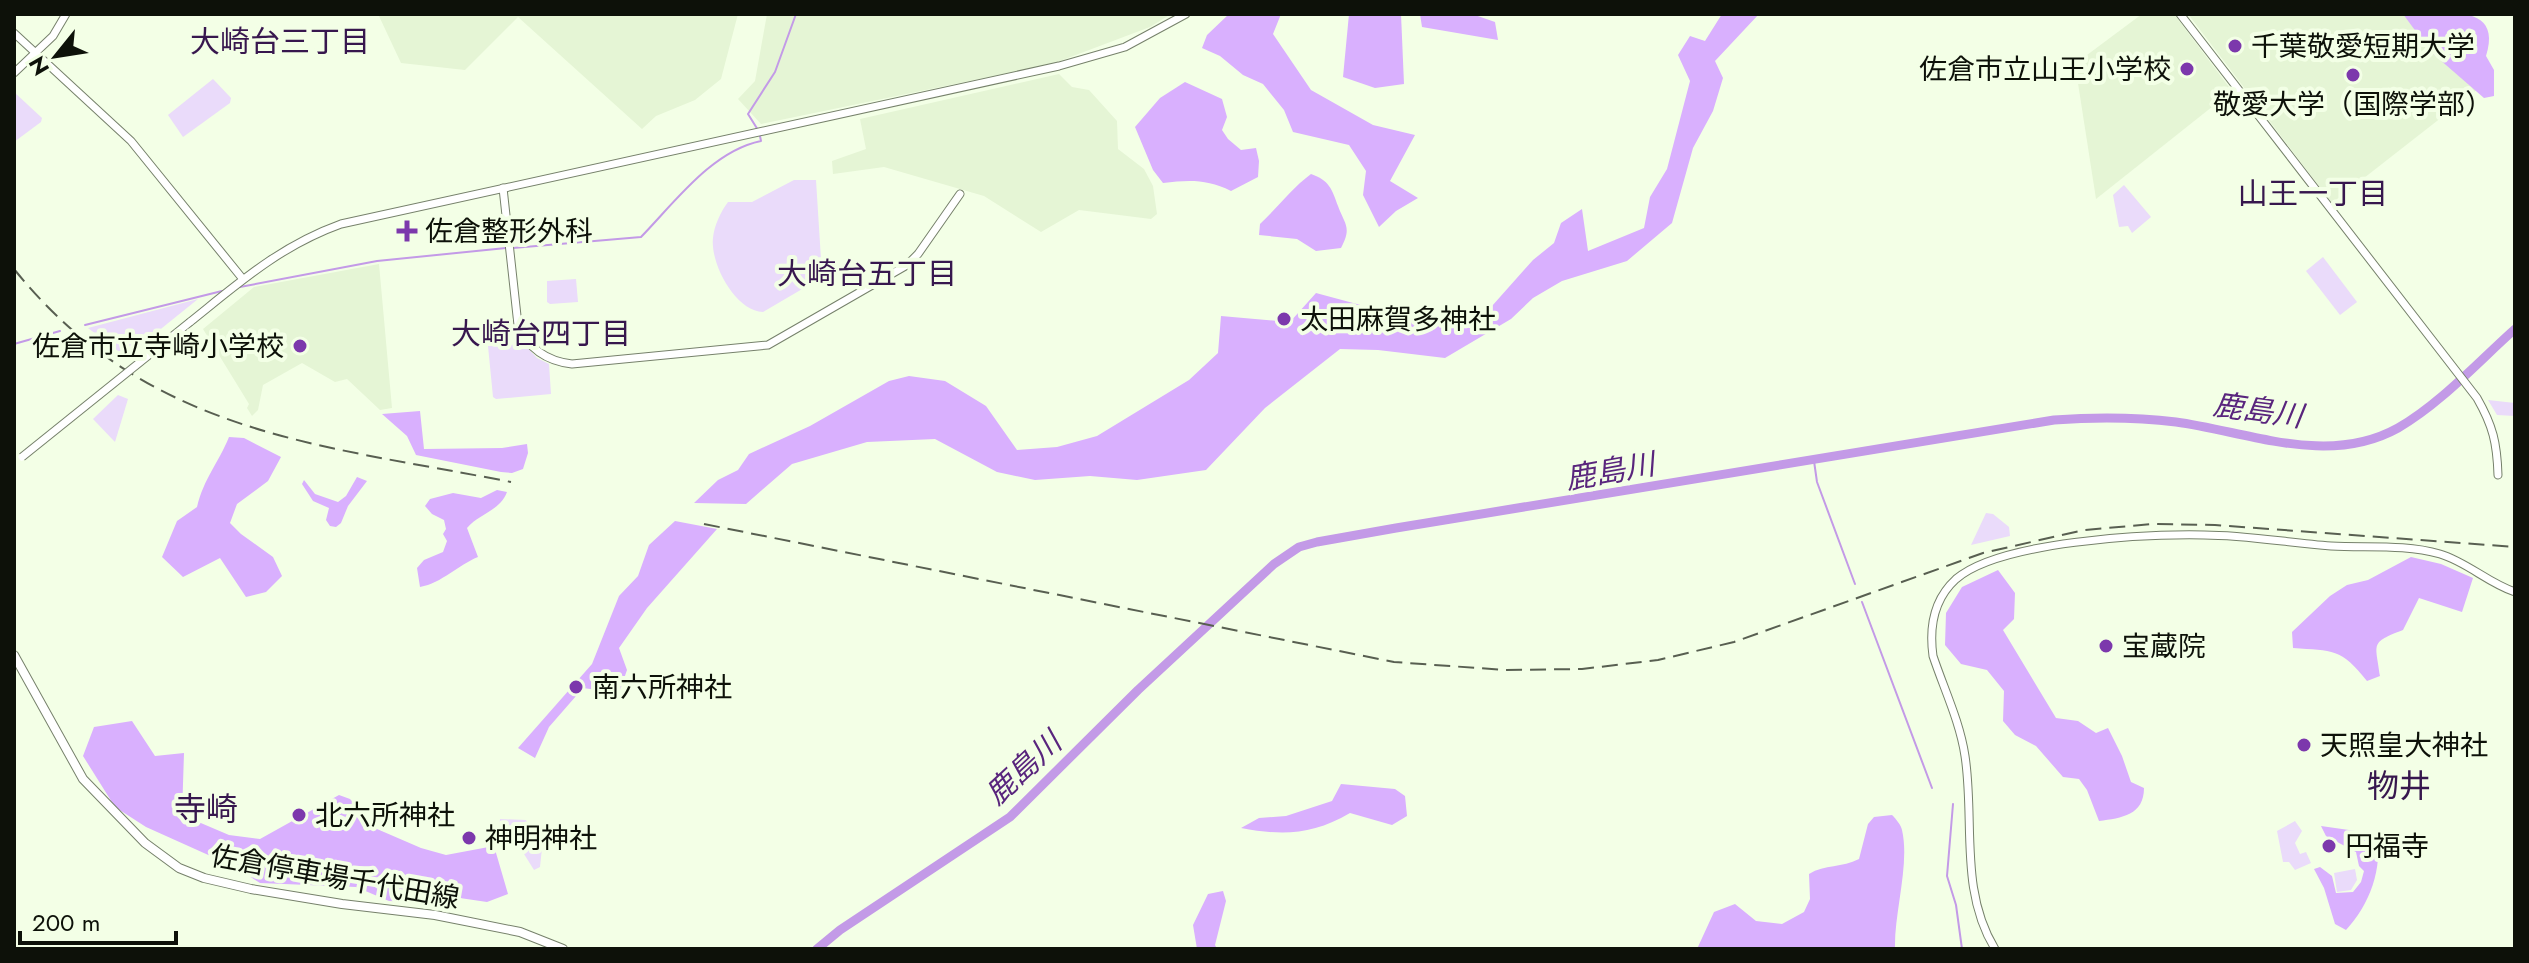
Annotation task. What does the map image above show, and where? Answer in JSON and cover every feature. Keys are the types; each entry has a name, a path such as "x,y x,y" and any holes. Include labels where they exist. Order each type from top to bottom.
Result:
{"main road":[{"name":"佐倉停車場千代田線","path":"14,655 83,779 145,843 179,868 204,878 251,889 435,915 520,932 563,949"}],"street":[{"path":"14,73 60,28 66,14"},
{"path":"14,464 242,278 292,245 341,224 1083,60 1125,47 1186,14"},
{"path":"2180,14 2471,388 2491,421 2497,447 2498,475"},
{"path":"14,33 131,141 242,278"},
{"path":"503,188 518,325 536,351 556,361 572,364 768,345 907,265 960,194"},
{"path":"1995,949 1982,921 1971,878 1965,753 1933,656 1931,641 1931,627 1940,600 1957,579 1970,570 1988,562 2046,547 2157,536 2206,535 2418,550 2455,560 2500,587 2515,592"}],"shaded area":[{"path":"378,14 738,14 721,79 695,100 656,116 642,129 518,17 465,70 401,63"},
{"path":"767,14 1171,14 1150,27 1052,64 761,124 738,99 755,81"},
{"path":"1229,14 1281,14 1273,34 1311,90 1373,125 1415,135 1390,181 1418,198 1396,211 1379,227 1363,195 1366,171 1349,145 1293,132 1284,110 1263,84 1243,75 1220,56 1202,48 1207,35"},
{"path":"1349,14 1401,14 1404,84 1375,88 1343,77"},
{"path":"1420,14 1472,14 1495,22 1498,40 1422,27"},
{"path":"1722,14 1759,14 1715,61 1723,78 1713,111 1693,148 1672,223 1627,261 1562,281 1533,298 1511,319 1445,358 1340,349 1265,408 1206,470 1137,480 1090,476 1035,480 997,472 935,439 867,442 792,464 746,504 694,503 718,480 738,470 749,454 810,426 889,381 909,376 945,381 986,406 1017,450 1057,447 1097,436 1189,380 1218,353 1221,316 1290,322 1316,293 1405,317 1455,316 1492,306 1533,260 1554,243 1561,223 1582,209 1588,251 1644,228 1650,197 1667,169 1690,81 1678,55 1690,36 1705,41"},
{"path":"2142,14 2174,14 2232,91 2096,199 2075,64"},
{"path":"2188,14 2406,14 2483,85 2332,203"},
{"path":"2403,14 2465,14 2477,18 2486,26 2489,38 2486,56 2494,70 2494,96 2484,98 2431,52"},
{"path":"1059,74 1072,87 1089,90 1117,121 1118,149 1144,169 1153,186 1157,214 1151,219 1079,210 1041,232 984,196 884,167 833,174 832,161 866,149 860,119"},
{"path":"213,79 231,98 230,103 183,137 168,115"},
{"path":"1185,82 1222,99 1227,117 1222,130 1241,150 1256,148 1258,177 1231,191 1198,181 1163,183 1153,170 1135,127 1160,98"},
{"path":"14,92 42,118 14,142"},
{"path":"1311,174 1329,186 1345,222 1347,230 1341,248 1316,251 1297,239 1259,235 1260,224"},
{"path":"794,180 816,180 822,275 763,312 753,310 734,295 720,272 713,248 715,229 728,202 752,202"},
{"path":"2124,185 2151,217 2132,233 2128,226 2119,227 2113,195"},
{"path":"2323,257 2357,302 2340,315 2306,271"},
{"name":"佐倉市立寺崎小学校","path":"379,264 392,408 380,410 347,379 335,382 302,363 263,385 258,410 252,416 247,408 249,404 203,329 254,287"},
{"path":"576,279 578,302 547,302 547,281"},
{"path":"198,299 126,357 88,328"},
{"path":"524,344 537,358 549,364 551,394 496,399 493,397 488,346"},
{"path":"118,395 128,399 115,442 93,419"},
{"path":"2488,400 2515,403 2515,416 2497,415"},
{"path":"420,411 424,449 502,448 527,444 528,453 523,469 512,473 501,472 416,455 407,436 382,414"},
{"path":"229,437 244,438 281,457 268,481 237,504 230,523 273,557 282,576 266,592 246,597 220,558 183,577 162,557 177,521 197,507 203,488"},
{"path":"357,477 367,481 348,506 341,523 336,527 330,526 326,520 329,508 313,501 302,484 304,480 315,494 338,502 346,496"},
{"path":"497,490 507,492 504,498 467,528 478,557 436,582 420,587 417,568 424,560 443,552 447,541 443,534 446,529 444,520 425,506 430,499 453,493 481,498"},
{"path":"1986,513 1993,514 2009,527 2010,536 1971,545"},
{"path":"675,521 717,529 647,608 619,648 627,670 619,693 583,688 549,727 535,758 518,748 592,664 619,596 638,576 649,545"},
{"path":"2411,557 2441,564 2473,578 2462,612 2419,598 2403,630 2384,638 2377,646 2380,676 2367,681 2350,662 2335,653 2293,648 2292,632 2330,596 2347,585 2368,580"},
{"path":"1998,570 2015,593 2014,619 2003,630 2056,718 2078,721 2096,733 2108,728 2131,782 2144,788 2140,804 2130,814 2099,821 2087,790 2079,779 2063,777 2036,746 2015,735 2003,721 2004,691 1987,670 1961,664 1945,645 1946,613 1962,587"},
{"path":"132,721 155,756 184,753 182,815 229,835 260,839 339,795 350,799 377,829 421,848 446,855 494,846 508,894 487,902 453,897 413,902 389,901 356,887 260,883 235,867 146,827 115,807 83,756 94,727"},
{"path":"1341,784 1395,789 1405,796 1407,816 1392,825 1350,813 1310,830 1284,833 1241,828 1259,818 1286,816 1332,801"},
{"path":"1892,815 1901,828 1904,843 1895,949 1697,949 1714,912 1735,904 1756,921 1782,924 1804,912 1810,899 1809,874 1859,859 1868,824 1874,817"},
{"path":"500,819 526,820 542,848 540,867 534,870 514,838 505,836 499,829"},
{"path":"2295,821 2302,831 2295,843 2300,854 2306,852 2311,863 2295,870 2289,862 2283,862 2277,831"},
{"path":"2321,826 2363,832 2373,840 2376,834 2378,860 2373,885 2362,910 2346,930 2335,924 2324,888 2314,869 2320,867 2332,876 2336,893 2353,892 2361,882 2364,871 2359,866 2356,852 2326,836"},
{"path":"2355,869 2357,880 2351,890 2337,892 2334,873"},
{"path":"1223,891 1226,901 1215,945 1217,949 1197,949 1193,925 1208,894"}],"waterway":[{"path":"758,130 748,114 775,72 796,14"},
{"path":"513,248 641,237 710,167 726,155 761,141 760,136"},
{"path":"240,287 377,261 506,248"},
{"path":"85,325 222,291"},
{"name":"鹿島川","path":"817,949 840,930 1010,817 1138,690 1274,564 1299,547 1396,528 2054,420 2161,420 2288,443 2344,445 2371,439 2414,418 2515,329"},
{"path":"14,344 60,331"},
{"path":"1814,461 1817,482 1855,584"},
{"path":"1862,602 1932,788"},
{"path":"1953,804 1947,876 1956,905 1962,949"}],"railway":[{"path":"14,269 66,324 121,367 179,399 240,424 304,442 511,482"},
{"path":"704,524 1394,662 1505,670 1582,669 1658,660 1734,642 1983,553 2084,530 2153,524 2215,525 2515,547"}],"place":[{"name":"千葉敬愛短期大学","path":"2235,46"},
{"name":"佐倉市立山王小学校","path":"2187,69"},
{"name":"敬愛大学（国際学部）","path":"2353,75"},
{"name":"佐倉整形外科","path":"407,231"},
{"name":"太田麻賀多神社","path":"1284,319"},
{"name":"佐倉市立寺崎小学校","path":"300,346"},
{"name":"宝蔵院","path":"2106,646"},
{"name":"南六所神社","path":"576,687"},
{"name":"天照皇大神社","path":"2304,745"},
{"name":"北六所神社","path":"299,815"},
{"name":"神明神社","path":"469,838"},
{"name":"円福寺","path":"2329,846"}],"district":[{"name":"大崎台三丁目","path":"280,41"},
{"name":"山王一丁目","path":"2313,193"},
{"name":"大崎台五丁目","path":"867,273"},
{"name":"大崎台四丁目","path":"541,333"},
{"name":"物井","path":"2399,786"},
{"name":"寺崎","path":"206,809"}]}
